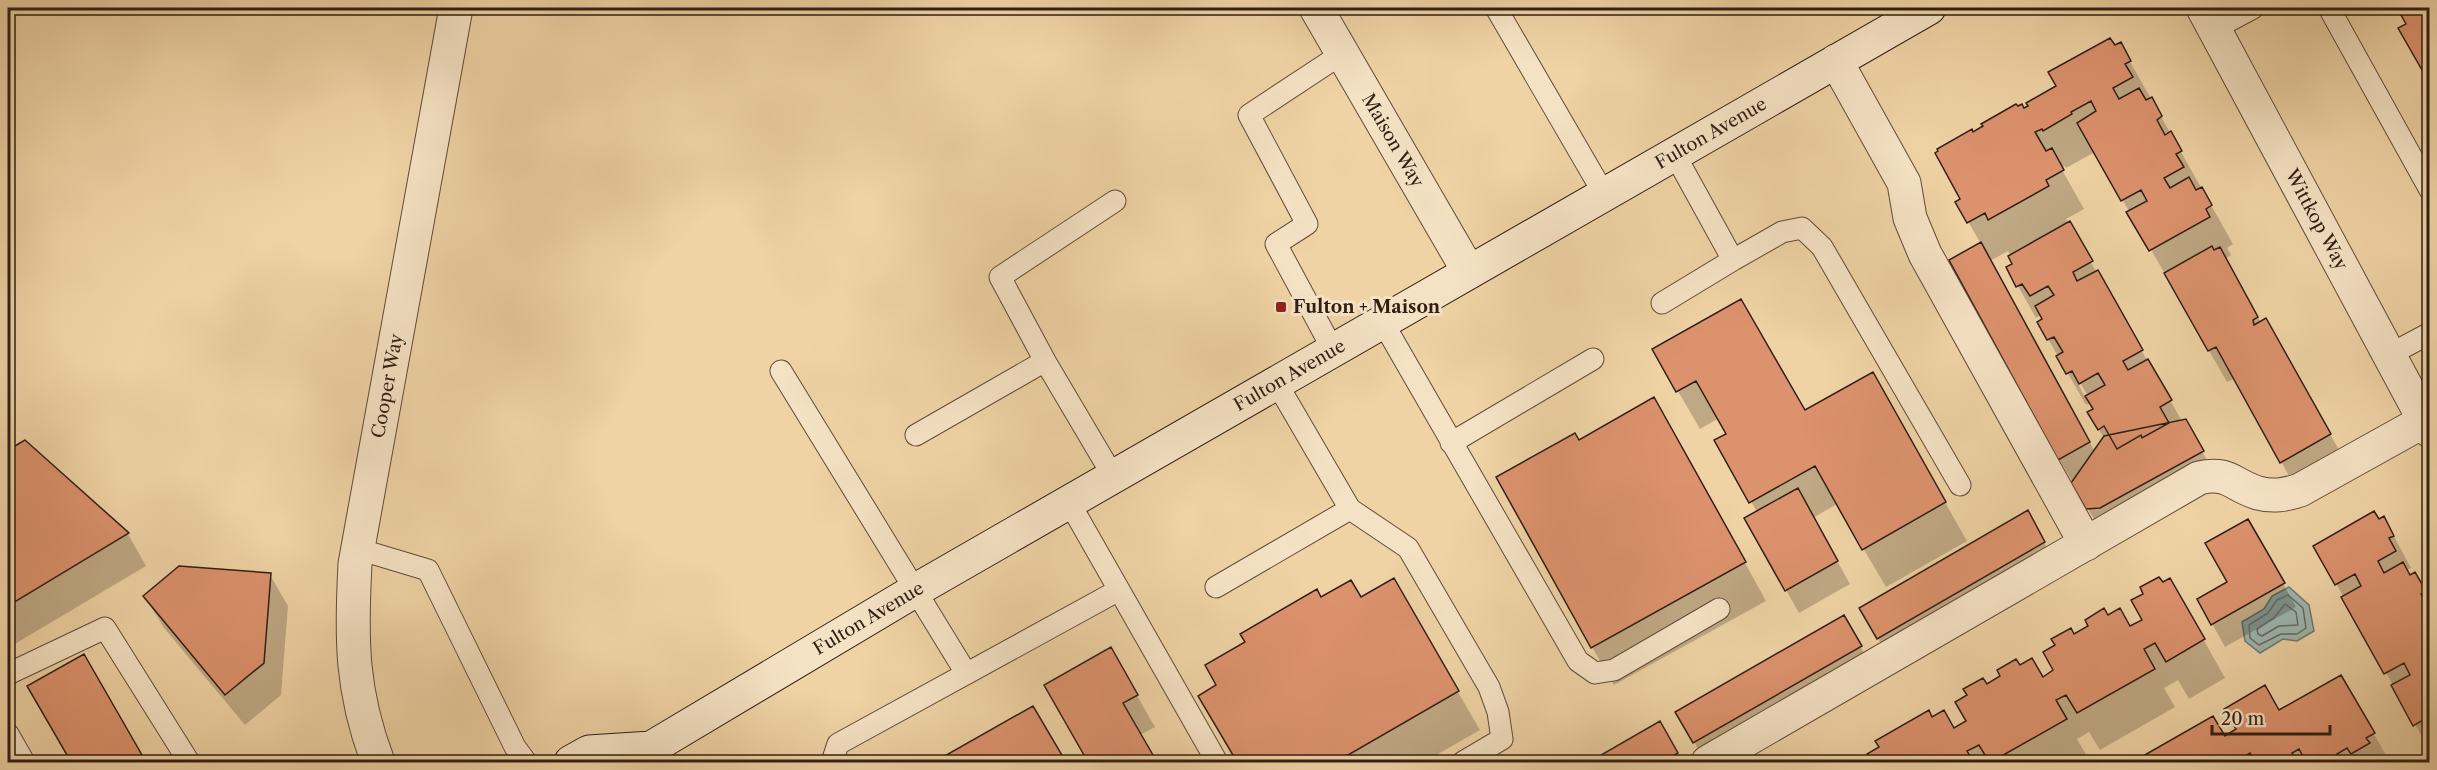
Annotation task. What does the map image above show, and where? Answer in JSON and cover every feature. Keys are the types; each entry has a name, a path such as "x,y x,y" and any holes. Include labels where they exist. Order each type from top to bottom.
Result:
{"street":[{"name":"Cooper Way","path":"378,762 365,727 354,670 352,618 358,549 456,8"},
{"name":"Fulton Avenue","path":"571,762 589,752 647,755 916,590 1929,8"},
{"name":"Maison Way","path":"1322,9 1343,53 1469,272"},
{"name":"Wittkop Way","path":"2208,18 2427,426"},
{"path":"1836,62 1904,183 1915,235 1925,255 2086,544"},
{"path":"1708,762 2199,478 2224,476 2256,492 2270,496 2284,495 2300,490 2427,426"}],"lane":[{"path":"1496,8 1604,194"},
{"path":"2208,18 2253,8"},
{"path":"2329,8 2430,190"},
{"path":"1333,350 1276,244 1307,224 1249,115 1343,53"},
{"path":"1674,153 1733,260"},
{"path":"1113,476 1045,361 1000,277 1115,201"},
{"path":"1662,303 1782,232 1802,228 1822,247 1960,485"},
{"path":"1382,321 1578,661 1595,673 1614,670 1719,609"},
{"path":"2389,355 2430,333"},
{"path":"1450,442 1593,359"},
{"path":"916,435 1045,361"},
{"path":"781,371 966,674"},
{"path":"1276,382 1350,508 1408,548 1489,687 1498,712 1502,739 1463,762"},
{"path":"1069,502 1217,762"},
{"path":"1216,587 1350,508"},
{"path":"358,549 428,570 515,747 526,762"},
{"path":"832,762 838,744 1119,590"},
{"path":"8,674 105,628 189,762"},
{"path":"8,734 24,762"}],"water":[{"path":"2289,587 2309,605 2314,631 2297,641 2283,639 2260,653 2245,641 2242,622 2264,609 2272,596"}],"building":[{"path":"2397,8 2430,8 2430,84 2398,28 2406,24"},
{"path":"2110,38 2115,45 2121,42 2131,61 2125,64 2133,77 2113,88 2119,99 2139,88 2146,100 2152,97 2162,116 2157,120 2165,135 2171,131 2182,151 2176,154 2184,167 2164,178 2170,188 2189,177 2196,190 2202,187 2212,205 2206,209 2210,217 2149,251 2126,212 2147,201 2141,190 2121,201 2077,123 2096,111 2091,101 2043,131 2042,129 2035,132 2046,151 2052,148 2064,170 2046,180 2049,186 1988,220 1985,213 1967,223 1955,202 1960,199 1935,153 1937,149 1972,129 1973,132 1983,126 1981,124 2016,104 2018,106 2022,104 2024,108 2028,106 2026,103 2056,86 2048,72"},
{"path":"2070,221 2093,261 2073,272 2077,281 2098,270 2143,350 2123,361 2128,370 2148,359 2172,400 2160,407 2169,423 2117,449 2104,426 2098,430 2087,412 2093,409 2085,396 2105,385 2098,373 2079,384 2072,371 2066,374 2056,356 2063,352 2054,337 2047,340 2037,322 2042,319 2035,306 2054,295 2048,286 2030,296 2022,284 2016,287 2006,267 2012,264 2008,256"},
{"path":"1981,242 2090,442 2058,460 1949,260"},
{"path":"2212,246 2214,250 2220,247 2258,317 2253,320 2254,325 2266,318 2331,434 2280,463 2216,347 2208,351 2164,273"},
{"path":"1741,299 1805,410 1873,372 1946,502 1862,550 1815,466 1749,503 1714,440 1726,434 1696,381 1676,392 1652,349"},
{"path":"1654,397 1746,562 1591,648 1496,477 1575,433 1579,440"},
{"path":"2186,419 2204,451 2100,508 2086,509 2071,483 2104,436"},
{"path":"25,440 129,533 8,606 8,450"},
{"path":"1798,488 1838,561 1785,591 1744,518"},
{"path":"2028,510 2045,542 1877,639 1859,608"},
{"path":"2374,511 2379,519 2384,516 2394,536 2389,538 2396,551 2378,561 2384,573 2403,562 2410,575 2415,572 2426,591 2421,594 2430,608 2430,649 2427,650 2430,654 2430,716 2413,726 2391,685 2410,675 2404,663 2384,674 2341,597 2361,586 2355,574 2335,585 2313,546"},
{"path":"2248,519 2285,583 2211,625 2197,599 2227,582 2205,543"},
{"path":"179,566 271,573 264,663 225,695 143,596"},
{"path":"2159,577 2163,582 2170,578 2205,639 2166,662 2155,643 2144,649 2155,669 2077,713 2066,695 2056,700 2067,719 1991,762 1979,745 1967,751 1974,762 1872,762 1867,754 1879,747 1875,741 1929,710 1932,717 1944,710 1954,728 1966,721 1955,702 1967,695 1963,689 1983,678 1987,684 2000,676 1997,670 2016,659 2020,665 2032,658 2043,677 2053,670 2043,652 2055,645 2051,639 2071,628 2074,634 2088,626 2085,620 2104,608 2108,615 2120,608 2130,626 2142,620 2131,600 2143,594 2140,587"},
{"path":"1394,578 1459,691 1336,762 1237,762 1198,696 1216,685 1205,665 1245,642 1240,634 1317,589 1321,597 1351,580 1361,597"},
{"path":"1844,615 1862,646 1693,743 1675,712"},
{"path":"1111,647 1138,695 1123,703 1157,762 1088,762 1044,685"},
{"path":"84,654 146,762 71,762 27,686"},
{"path":"2341,675 2375,733 2366,738 2370,743 2351,754 2347,748 2337,754 2340,759 2335,762 2306,762 2299,749 2292,753 2295,758 2287,762 2255,762 2250,753 2238,760 2239,762 2138,762 2136,760 2213,716 2225,736 2236,729 2224,709 2265,685 2279,710"},
{"path":"1033,706 1066,762 934,762"},
{"path":"1660,721 1678,753 1662,762 1589,762"}],"place":[{"name":"Fulton + Maison","path":"1281,307"}]}
